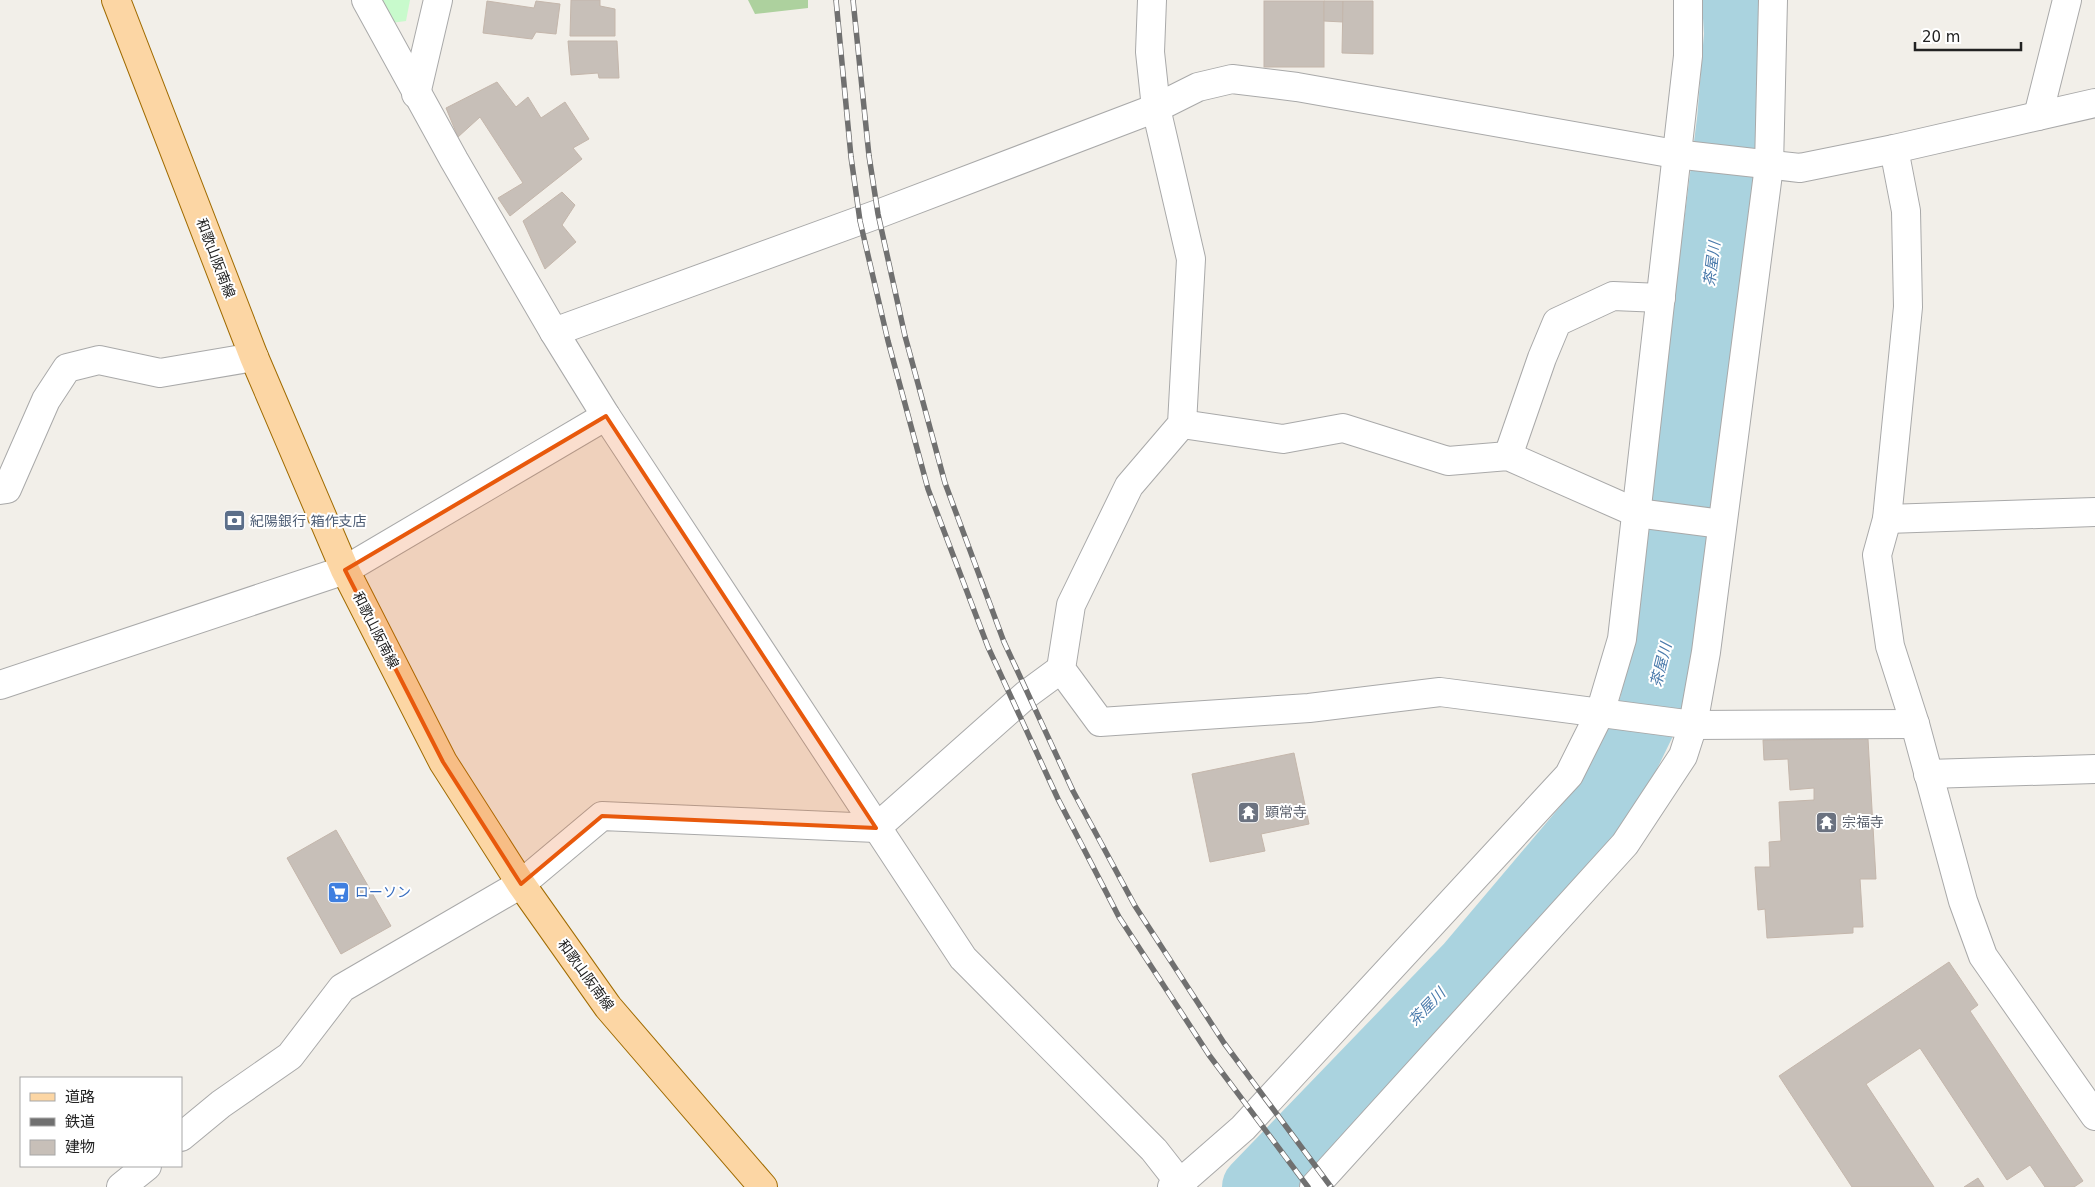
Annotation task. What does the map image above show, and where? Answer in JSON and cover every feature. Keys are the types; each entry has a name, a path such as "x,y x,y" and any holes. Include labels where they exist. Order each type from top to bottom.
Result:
{"main road":[{"name":"和歌山阪南線","path":"116,0 254,356 345,570 443,762 521,884 608,1007 763,1187"}],"street":[{"path":"366,0 416,94 554,332 606,416 963,958 1154,1150 1178,1186 1243,1128 1569,775 1606,714 1645,514 1661,298 1682,155 1688,56 1688,0"},
{"path":"416,94 438,0"},
{"path":"182,1136 221,1104 290,1056 342,988 521,884 602,816 876,828 1027,694 1061,669 1072,605 1121,503 1130,486 1182,424 1191,259 1156,108 1150,52 1152,0"},
{"path":"1314,1187 1625,844 1683,756 1681,723 1706,652 1716,524 1759,165 1773,0"},
{"path":"2038,116 2067,0"},
{"path":"554,332 878,214 1156,108 1198,87 1232,79 1297,87 1682,155 1759,165 1800,168 1894,149 2095,103"},
{"path":"1894,149 1906,211 1908,307 1887,519 1877,555 1890,646 1915,724 1963,901 1983,956 2095,1116"},
{"path":"1508,456 1542,358 1557,322 1612,296 1661,298"},
{"path":"0,490 7,489 46,400 67,368 99,360 160,373 254,356"},
{"path":"0,685 345,570 606,416"},
{"path":"1182,424 1283,438 1343,428 1448,461 1508,456 1645,514 1716,524"},
{"path":"1887,519 2095,512"},
{"path":"1061,669 1100,722 1309,708 1440,692 1681,723 1915,724"},
{"path":"1928,774 2095,769"},
{"path":"121,1187 146,1167"}],"highlighted area":[{"path":"606,416 876,828 602,816 521,884 443,762 345,570"}],"green space":[{"path":"381,0 410,0 406,21 391,23"},
{"path":"748,0 808,0 808,8 755,14"}],"building":[{"path":"571,0 600,0 600,6 615,9 615,36 570,36"},
{"path":"487,1 534,8 536,1 560,4 556,34 536,32 532,39 483,33"},
{"path":"1264,1 1324,1 1324,67 1264,67"},
{"path":"1324,1 1343,1 1343,22 1324,21"},
{"path":"1343,1 1373,1 1373,54 1342,53"},
{"path":"568,41 617,41 619,78 599,78 598,73 571,75"},
{"path":"497,82 516,107 528,97 541,118 565,102 589,139 573,148 582,159 510,216 498,198 523,183 480,117 458,137 446,108"},
{"path":"562,192 575,205 562,225 576,242 545,269 523,221"},
{"name":"宗福寺","path":"1868,739 1876,879 1860,879 1863,927 1853,927 1853,933 1767,938 1765,909 1758,910 1755,867 1770,867 1769,842 1781,841 1779,802 1814,800 1814,788 1790,790 1788,759 1764,760 1763,740"},
{"path":"1294,753 1309,824 1261,834 1265,851 1210,862 1192,774"},
{"name":"ローソン","path":"336,830 391,926 341,954 287,858"},
{"path":"1949,962 1978,1005 1970,1011 2083,1181 2074,1187 2045,1187 2030,1165 2007,1180 1920,1048 1866,1084 1934,1187 1852,1187 1779,1076"},
{"path":"1978,1178 1984,1187 1964,1187"}],"waterway":[{"name":"茶屋川","path":"1254,1187 1468,965 1605,803 1650,710 1670,628 1700,351 1729,120 1736,34 1734,0"}],"railway":[{"path":"836,0 851,157 860,221 888,341 928,489 988,647 1058,799 1119,917 1209,1055 1308,1187"},
{"path":"853,0 869,156 878,214 905,336 945,483 1004,642 1073,791 1135,906 1224,1043 1331,1187"}],"place":[{"name":"紀陽銀行 箱作支店","path":"234,521"},
{"name":"顕常寺","path":"1249,812"},
{"name":"宗福寺","path":"1826,822"},
{"name":"ローソン","path":"339,892"}]}
